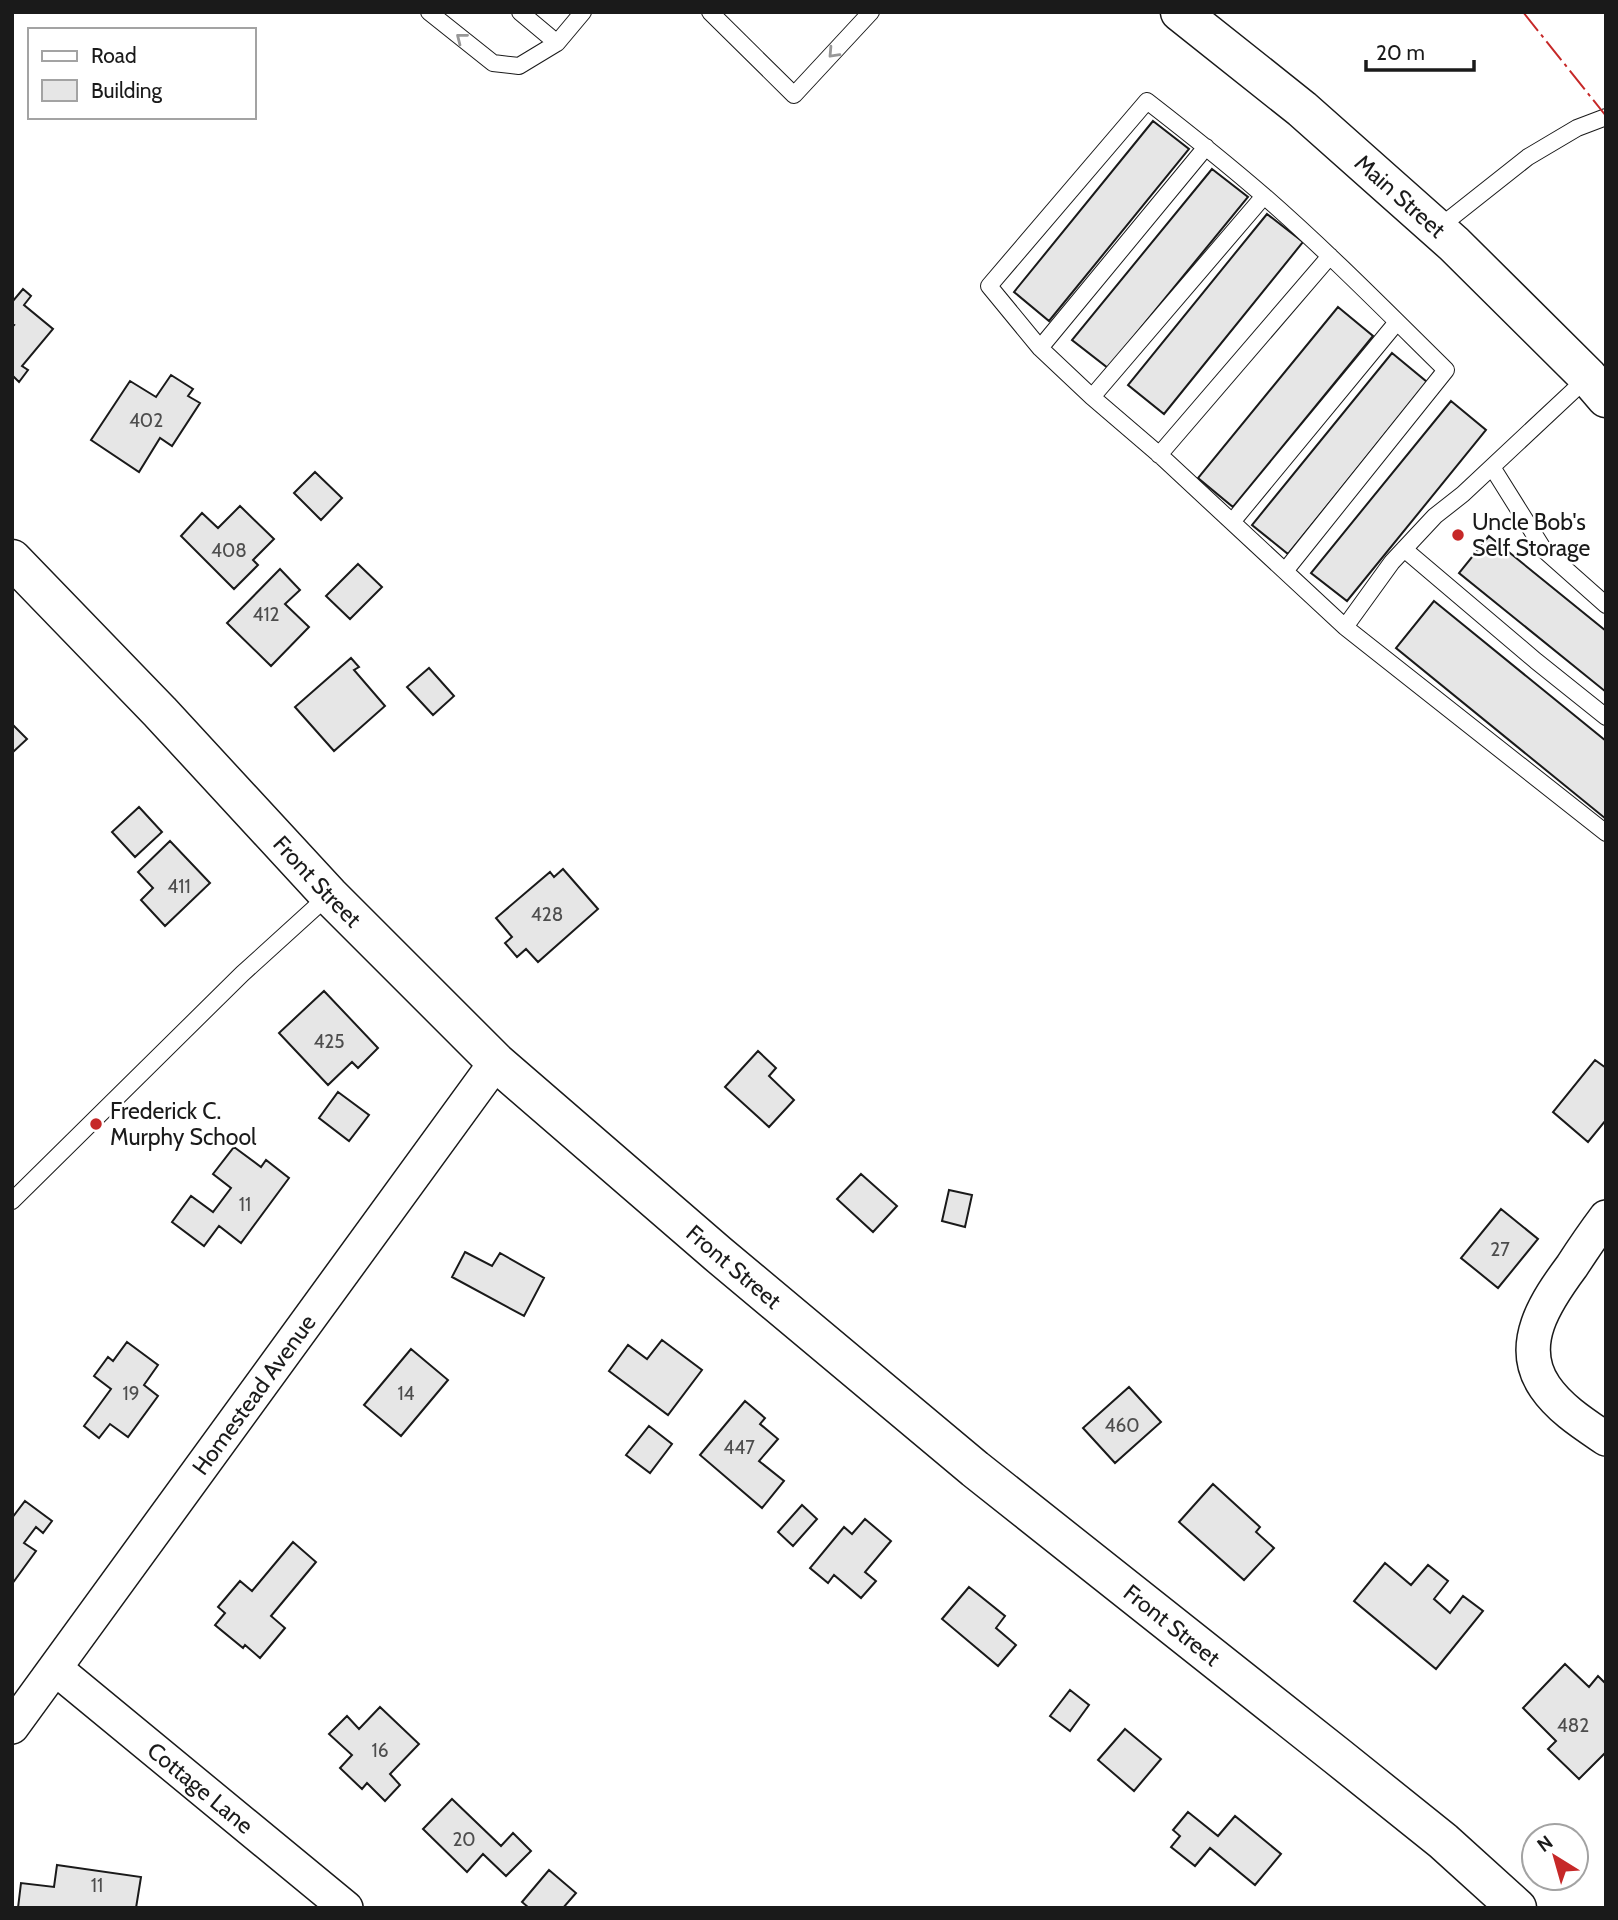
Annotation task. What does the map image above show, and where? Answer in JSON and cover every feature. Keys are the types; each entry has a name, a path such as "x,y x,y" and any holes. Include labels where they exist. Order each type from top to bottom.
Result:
{"street":[{"name":"Main Street","path":"1180,12 1302,109 1437,229 1597,388"},
{"name":"Front Street","path":"12,559 160,712 329,895 496,1062 718,1254 975,1469 1401,1807 1517,1908"},
{"name":"Homestead Avenue","path":"12,1727 496,1062"},
{"path":"1606,1217 1555,1289 1539,1317 1533,1339 1532,1357 1545,1388 1581,1422 1606,1438"},
{"name":"Cottage Lane","path":"56,1669 346,1908"}],"lane":[{"path":"429,12 493,63 519,66 557,43 583,12"},
{"path":"520,12 557,43"},
{"path":"710,12 794,94 871,12"},
{"path":"1285,571 1446,370 1330,256 1264,196 1147,102 989,286 1040,348 1345,627 1606,833"},
{"path":"1437,229 1528,157 1577,128 1606,117"},
{"path":"1040,348 1206,147"},
{"path":"1092,397 1264,196"},
{"path":"1160,455 1330,256"},
{"path":"1233,522 1397,322"},
{"path":"1345,627 1391,562 1434,516 1492,467 1597,388"},
{"path":"1492,467 1544,550 1606,605"},
{"path":"1404,549 1536,661 1606,716"},
{"path":"12,1201 242,974 329,895"}],"building":[{"path":"1153,121 1189,149 1049,321 1014,292"},
{"path":"1212,169 1248,197 1108,368 1072,340"},
{"path":"1267,214 1303,242 1164,414 1128,385"},
{"path":"23,289 31,296 24,305 53,329 22,366 28,370 19,382 12,378 12,302"},
{"path":"1338,307 1373,336 1233,507 1198,478"},
{"path":"1392,353 1427,382 1288,554 1252,525"},
{"path":"171,375 193,389 188,396 200,403 172,446 160,438 139,472 91,440 130,381 156,397"},
{"path":"1451,401 1486,430 1347,601 1311,573"},
{"path":"315,472 342,498 321,520 294,493"},
{"path":"240,506 274,539 253,560 258,565 234,589 181,536 202,513 218,528"},
{"path":"1489,536 1606,631 1606,692 1459,573"},
{"path":"358,564 382,587 350,619 326,596"},
{"path":"280,569 300,590 285,604 309,627 271,666 227,623"},
{"path":"1434,601 1606,741 1606,819 1396,648"},
{"path":"351,658 359,667 354,670 385,706 334,751 295,707"},
{"path":"429,668 454,696 433,715 407,687"},
{"path":"12,724 27,739 12,753"},
{"path":"139,807 162,832 135,857 112,832"},
{"path":"170,841 210,883 165,926 141,900 153,888 138,872"},
{"path":"563,869 598,909 538,962 526,949 517,957 505,943 512,937 496,918 550,872 554,877"},
{"path":"324,991 378,1048 358,1068 352,1062 328,1085 279,1033"},
{"path":"758,1051 776,1068 769,1076 794,1100 769,1127 725,1087"},
{"path":"1595,1060 1606,1068 1606,1120 1588,1142 1553,1112"},
{"path":"338,1092 369,1115 349,1141 319,1118"},
{"path":"234,1147 261,1167 266,1160 289,1178 241,1243 219,1226 204,1246 172,1222 191,1196 213,1212 231,1188 213,1174"},
{"path":"861,1174 897,1206 873,1232 837,1199"},
{"path":"949,1190 972,1195 965,1227 942,1221"},
{"path":"1501,1209 1538,1239 1498,1288 1461,1258"},
{"path":"465,1252 492,1266 500,1253 544,1278 524,1316 452,1277"},
{"path":"662,1340 702,1370 668,1415 609,1371 628,1345 647,1359"},
{"path":"127,1342 158,1365 144,1385 158,1396 128,1437 110,1424 99,1438 84,1426 111,1389 94,1376 108,1357 113,1361"},
{"path":"411,1349 448,1380 401,1436 364,1405"},
{"path":"1129,1387 1161,1422 1115,1463 1083,1428"},
{"path":"745,1401 765,1418 760,1424 778,1439 759,1461 784,1481 762,1508 700,1455"},
{"path":"649,1426 672,1444 650,1473 626,1455"},
{"path":"1213,1484 1260,1527 1256,1532 1274,1548 1244,1580 1179,1522"},
{"path":"25,1501 52,1521 43,1533 36,1527 24,1543 36,1551 12,1584 12,1518"},
{"path":"802,1505 817,1519 793,1546 778,1532"},
{"path":"865,1519 891,1541 865,1572 876,1581 861,1598 834,1575 828,1583 810,1568 844,1527 852,1534"},
{"path":"293,1542 316,1562 271,1616 285,1628 260,1658 215,1625 225,1613 218,1607 240,1581 252,1591"},
{"path":"1385,1563 1411,1585 1428,1565 1448,1581 1434,1599 1450,1613 1463,1596 1483,1611 1436,1669 1354,1601"},
{"path":"969,1587 1005,1616 996,1628 1016,1645 998,1666 942,1619"},
{"path":"1565,1664 1589,1687 1598,1676 1606,1684 1606,1752 1579,1779 1548,1749 1556,1741 1523,1708"},
{"path":"1070,1690 1089,1705 1070,1731 1050,1716"},
{"path":"380,1707 419,1744 390,1774 400,1785 385,1801 367,1783 362,1789 340,1768 352,1755 329,1734 347,1716 359,1729"},
{"path":"1125,1729 1161,1759 1134,1791 1098,1760"},
{"path":"452,1799 501,1846 513,1833 531,1851 506,1876 483,1854 467,1872 423,1829"},
{"path":"1188,1812 1218,1836 1235,1816 1281,1854 1255,1885 1210,1848 1195,1866 1171,1847 1180,1836 1173,1830"},
{"path":"57,1865 141,1877 136,1908 18,1908 21,1883 54,1887"},
{"path":"549,1870 576,1893 563,1908 529,1908 522,1902"}],"power":[{"path":"1523,12 1606,116"}],"place":[{"name":"Uncle Bob's Self Storage","path":"1458,535"},
{"name":"Frederick C. Murphy School","path":"96,1124"}]}
